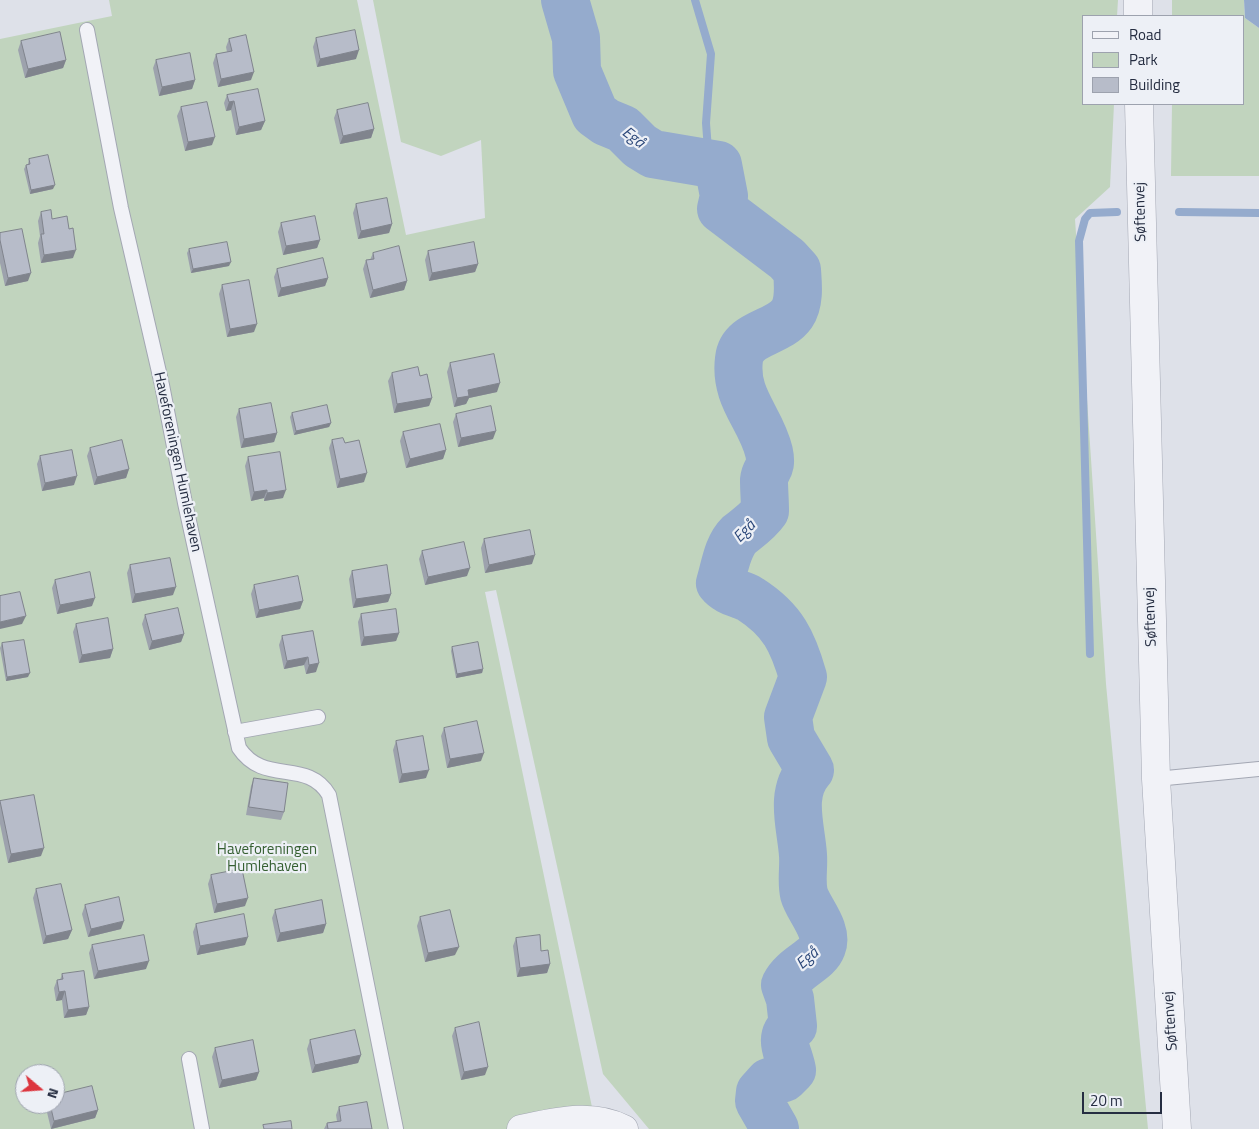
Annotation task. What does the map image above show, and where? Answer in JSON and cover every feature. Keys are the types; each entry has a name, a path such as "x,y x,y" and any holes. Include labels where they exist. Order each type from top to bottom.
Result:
{"street":[{"path":"1138,0 1138,15"},
{"name":"Søftenvej","path":"1139,105 1156,779 1177,1129"},
{"path":"521,1129 574,1119 613,1123 624,1129"}],"lane":[{"name":"Haveforeningen Humlehaven","path":"87,30 121,208 162,385 185,503 239,748 247,760 262,767 311,777 322,783 330,795 396,1129"},
{"path":"235,732 318,717"},
{"path":"1156,779 1259,769"},
{"path":"189,1058 202,1129"}],"green space":[{"path":"109,0 357,0 406,235 485,218 481,140 441,156 401,142 373,0 1118,0 1117,15 1082,15 1082,105 1114,105 1110,187 1075,219 1106,684 1148,1129 649,1129 603,1074 496,590 485,592 593,1112 510,1129 0,1129 0,39 112,16"},
{"path":"1172,0 1244,0 1245,18 1259,28 1259,176 1171,176 1172,105 1244,105 1244,15 1172,15"}],"water":[{"path":"1244,0 1259,0 1259,28 1245,18"}],"building":[{"path":"355,30 359,50 320,59 316,38"},
{"path":"60,32 66,60 28,69 21,41"},
{"path":"246,35 254,72 221,79 216,54 232,51 229,39"},
{"path":"190,53 195,80 162,87 156,60"},
{"path":"258,89 265,121 239,127 234,101 229,102 227,95"},
{"path":"207,102 215,137 188,142 181,107"},
{"path":"368,103 374,129 343,136 337,110"},
{"path":"48,155 55,185 31,190 26,165 30,164 29,159"},
{"path":"387,198 392,224 361,231 356,204"},
{"path":"51,210 52,219 67,216 69,229 73,228 76,250 44,255 41,234 44,234 41,212"},
{"path":"315,216 320,240 286,246 281,223"},
{"path":"22,229 31,273 8,278 0,233"},
{"path":"227,242 231,262 193,269 189,249"},
{"path":"474,242 478,264 432,273 428,251"},
{"path":"399,246 407,281 373,290 366,260 374,259 373,253"},
{"path":"323,258 328,278 281,288 277,269"},
{"path":"249,280 257,324 230,329 222,285"},
{"path":"494,354 500,383 468,390 469,396 457,398 450,363"},
{"path":"418,367 420,376 427,374 432,398 397,404 392,373"},
{"path":"271,403 277,433 244,439 239,409"},
{"path":"327,405 331,423 296,431 292,413"},
{"path":"491,406 496,431 461,438 456,414"},
{"path":"440,424 446,450 410,459 403,432"},
{"path":"343,438 345,443 359,440 367,473 340,479 332,440"},
{"path":"122,440 129,469 97,477 90,448"},
{"path":"72,450 77,476 45,483 40,456"},
{"path":"280,452 286,490 267,493 267,490 254,492 248,457"},
{"path":"530,530 535,555 489,565 484,539"},
{"path":"464,542 470,568 428,577 422,551"},
{"path":"170,558 176,587 135,594 130,565"},
{"path":"387,565 391,594 356,599 352,571"},
{"path":"90,572 95,598 60,605 55,580"},
{"path":"298,576 303,601 259,610 254,585"},
{"path":"20,592 26,616 0,622 0,596"},
{"path":"178,608 184,634 152,641 145,615"},
{"path":"396,609 399,633 364,637 361,614"},
{"path":"108,618 113,649 82,655 76,624"},
{"path":"313,631 319,663 309,665 308,657 287,661 282,636"},
{"path":"24,640 30,673 7,677 2,643"},
{"path":"478,642 483,669 457,674 452,647"},
{"path":"477,721 484,753 450,759 444,728"},
{"path":"423,736 429,770 402,774 396,741"},
{"path":"254,778 288,783 284,812 249,807"},
{"path":"34,795 44,848 11,854 0,801"},
{"path":"242,869 248,898 217,904 211,875"},
{"path":"61,884 72,930 46,936 36,889"},
{"path":"119,897 124,921 91,929 85,905"},
{"path":"322,900 326,924 280,933 275,910"},
{"path":"450,910 459,947 428,953 420,917"},
{"path":"244,914 248,937 200,946 196,924"},
{"path":"144,935 149,961 98,971 92,945"},
{"path":"540,935 541,951 548,950 550,964 520,968 516,938"},
{"path":"84,971 89,1007 68,1010 65,991 59,992 57,980 63,979 62,974"},
{"path":"479,1022 488,1067 464,1072 455,1028"},
{"path":"355,1030 361,1055 315,1065 310,1040"},
{"path":"253,1040 259,1072 222,1080 215,1048"},
{"path":"92,1086 98,1110 54,1121 52,1114 65,1114 65,1093"},
{"path":"367,1102 372,1129 328,1129 327,1123 341,1121 339,1107"},
{"path":"291,1121 292,1129 264,1129 263,1125"}],"waterway":[{"name":"Egå","path":"565,0 576,38 577,71 595,114 606,122 623,129 640,146 653,154 718,165 724,196 721,209 787,259 797,270 797,298 792,314 786,321 747,343 739,359 740,385 765,440 770,462 764,480 765,511 735,540 729,551 720,583 730,591 750,599 771,615 779,624 791,642 803,677 788,717 791,738 810,770 804,779 798,800 803,855 803,884 806,900 823,934 823,940 819,952 794,973 785,985 790,999 793,1026 788,1031 785,1046 792,1070 784,1078 769,1082 760,1092 759,1101 775,1129"},
{"path":"695,0 711,54 706,123 709,163"},
{"path":"1090,654 1079,241 1085,219 1090,213 1117,212"},
{"path":"1179,212 1259,213"}]}
